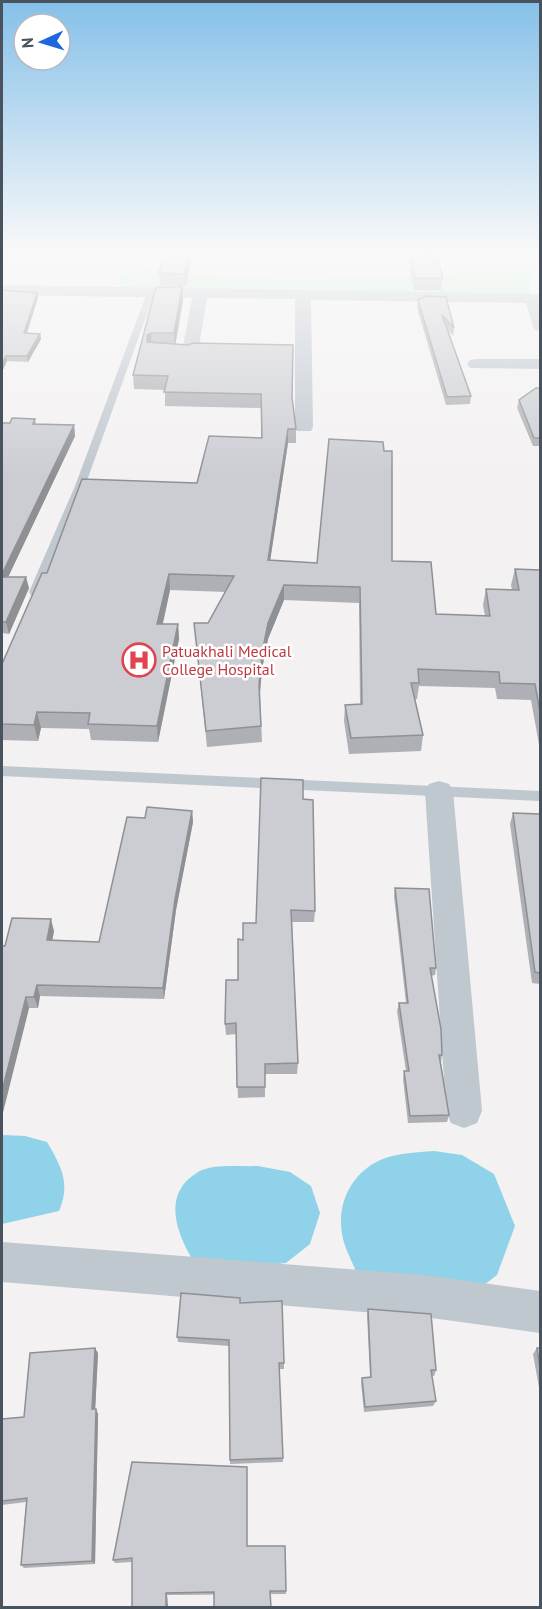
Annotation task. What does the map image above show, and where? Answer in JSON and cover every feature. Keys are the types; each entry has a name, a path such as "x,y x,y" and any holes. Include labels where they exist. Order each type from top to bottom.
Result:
{"street":[{"path":"191,352 195,326"},
{"path":"300,326 298,354 304,427"},
{"path":"476,364 540,364"},
{"path":"438,791 464,1111"},
{"path":"2,1262 424,1296 540,1312"}],"lane":[{"path":"29,606 80,486 139,326"},
{"path":"2,771 540,796"}],"water":[{"path":"2,1135 25,1136 47,1142 63,1175 63,1201 59,1211 2,1224"},
{"path":"434,1151 462,1155 494,1174 515,1226 497,1275 476,1291 357,1274 344,1244 342,1208 351,1185 359,1175 379,1160 407,1153"},
{"path":"258,1166 290,1172 311,1186 320,1213 310,1244 286,1263 225,1269 191,1257 180,1235 175,1212 180,1190 187,1181 204,1169"}],"building":[{"path":"2,326 26,326 24,333 40,334 27,356 6,356 2,364"},
{"path":"146,326 175,326 174,333 147,335 147,342 188,345 193,343 293,345 292,397 296,429 288,429 268,560 317,563 329,439 383,442 384,451 392,451 392,561 431,562 436,614 490,616 486,589 519,590 515,569 540,570 540,712 535,684 500,683 499,672 418,669 419,683 411,683 423,735 351,738 345,705 362,704 360,587 284,585 268,623 262,653 259,685 261,726 206,731 194,623 208,623 234,576 169,574 157,624 178,624 157,726 88,724 90,713 37,712 34,725 2,724 2,664 42,573 47,573 82,479 197,483 209,436 262,438 261,394 164,392 168,376 133,375"},
{"path":"426,326 446,326 471,396 447,397"},
{"path":"536,388 540,388 540,438 534,438 519,400"},
{"path":"12,418 35,419 33,424 74,425 2,574 2,423 10,423"},
{"path":"2,577 26,577 6,622 2,622"},
{"path":"261,778 303,780 303,799 313,800 315,911 291,910 298,1063 265,1064 265,1087 237,1087 236,1023 225,1024 226,980 238,980 238,939 243,940 243,923 256,923"},
{"path":"147,807 192,811 175,899 163,988 37,985 34,997 26,997 2,1091 2,946 5,946 12,918 51,919 47,940 99,942 127,817 145,818"},
{"path":"513,813 540,814 540,973 535,972"},
{"path":"395,888 429,889 436,968 430,968 441,1029 442,1055 439,1055 449,1115 410,1116 404,1071 409,1071 399,1003 408,1003"},
{"path":"181,1293 240,1298 240,1303 282,1301 284,1363 279,1363 283,1458 230,1460 229,1340 177,1337"},
{"path":"368,1309 431,1314 436,1370 431,1370 436,1401 365,1407 362,1378 371,1377"},
{"path":"95,1348 92,1409 96,1409 92,1561 21,1565 27,1498 2,1501 2,1419 24,1417 30,1353"},
{"path":"537,1348 540,1348 540,1368"},
{"path":"132,1462 247,1467 247,1546 285,1546 286,1591 270,1591 271,1608 214,1608 214,1592 166,1593 166,1608 132,1608 132,1558 113,1560"}],"place":[{"name":"Patuakhali Medical College Hospital","path":"139,660"}]}
